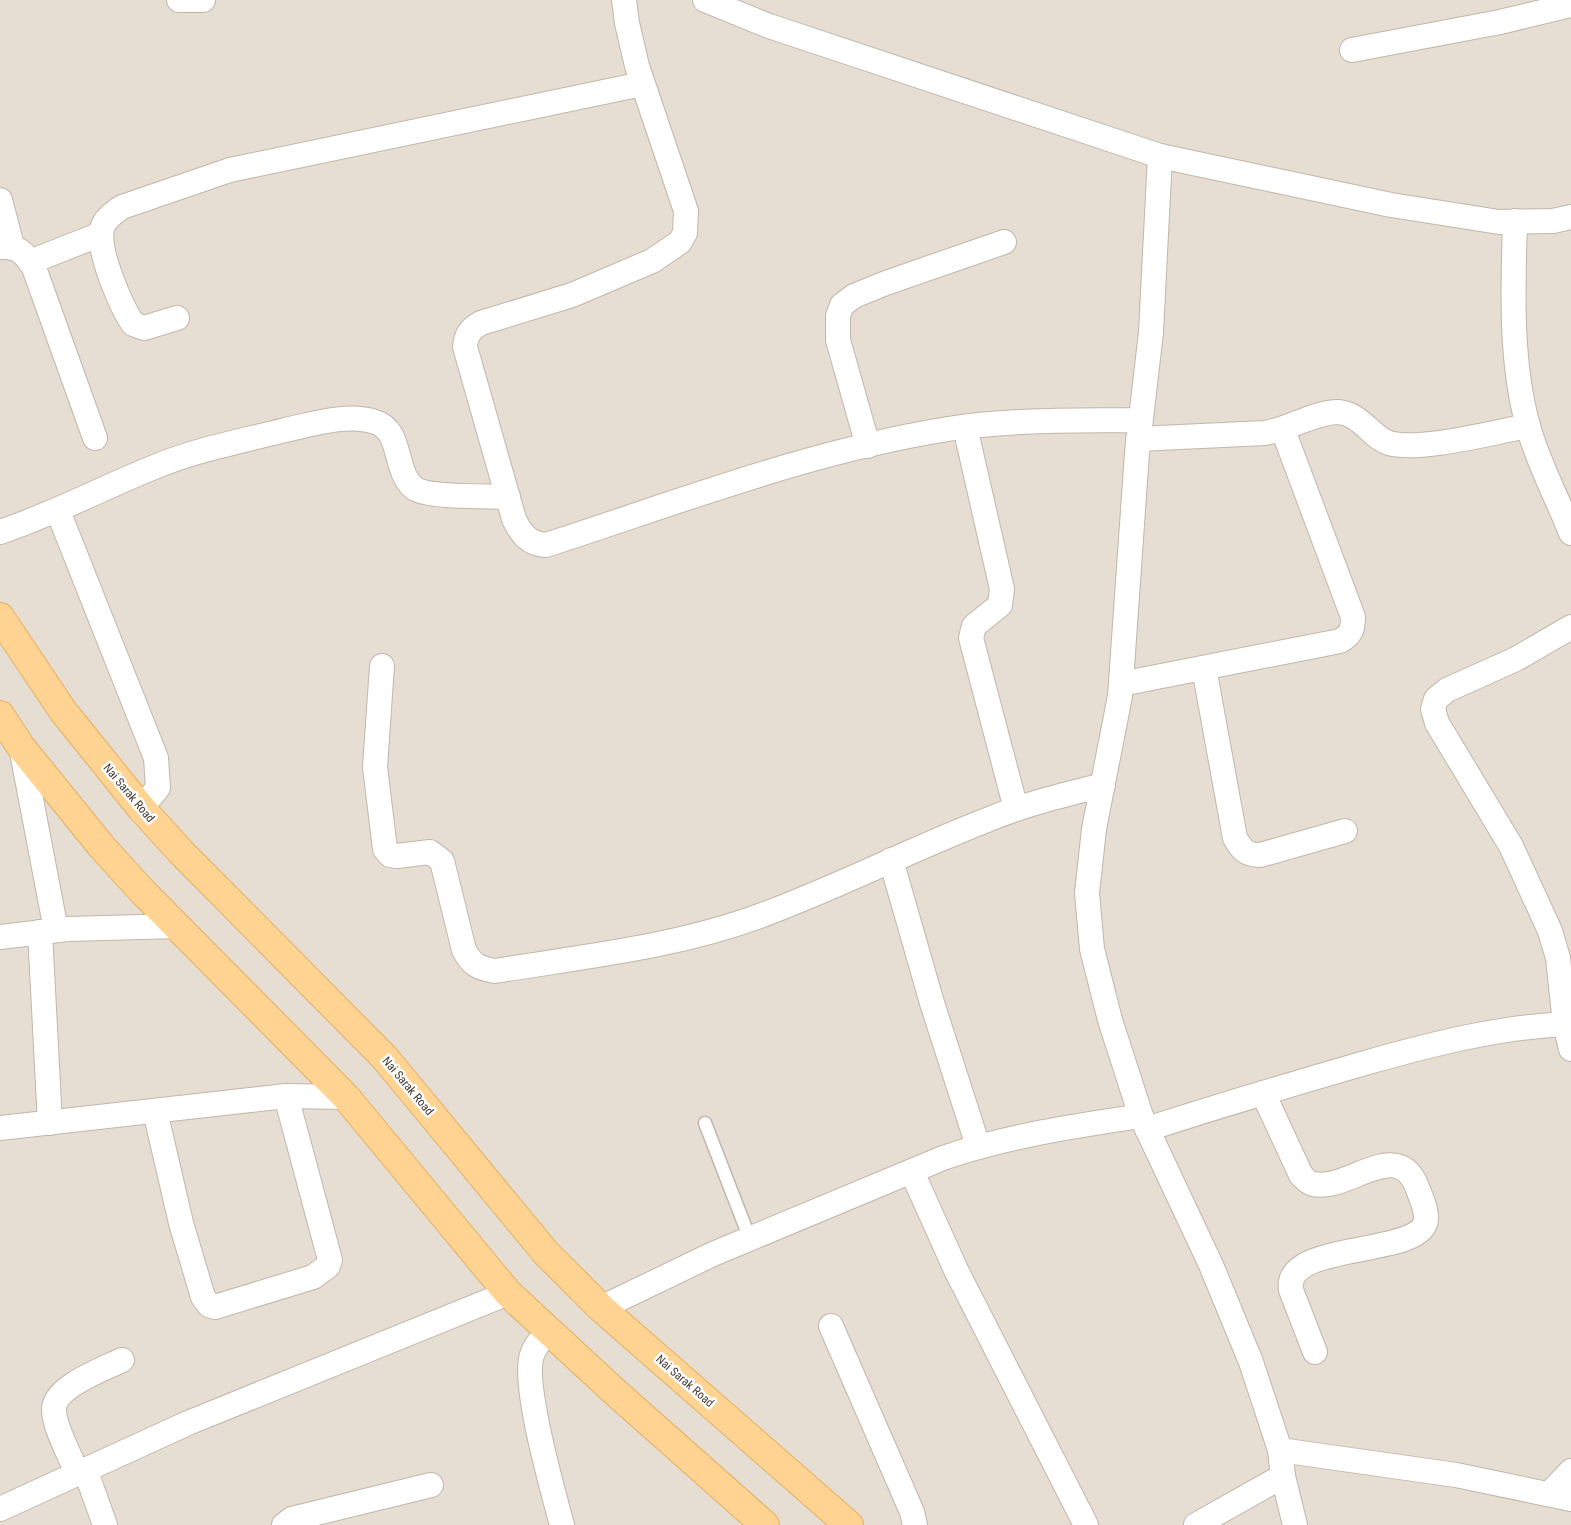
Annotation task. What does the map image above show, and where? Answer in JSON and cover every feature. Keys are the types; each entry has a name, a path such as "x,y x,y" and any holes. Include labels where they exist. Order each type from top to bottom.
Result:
{"main road":[{"name":"Nai Sarak Road","path":"0,617 63,711 141,808 180,851 385,1058 546,1253 601,1308 849,1525"},
{"path":"0,715 21,747 102,847 346,1097 508,1293 614,1392 765,1525"}],"street":[{"path":"179,0 203,0"},
{"path":"624,0 627,24 642,84 686,211 687,224 680,242 652,261 572,295 481,323 473,327 466,336 465,347 508,497 519,530 531,542 546,545 704,490 868,446 965,428 1012,423 1244,435 1283,430 1322,415 1345,413 1386,442 1400,446 1423,445 1528,426"},
{"path":"705,0 770,26 1160,156 1391,206 1499,222 1553,221 1571,216"},
{"path":"1352,50 1490,24 1563,4"},
{"path":"177,318 144,328 133,324 125,312 102,250 101,234 108,218 122,207 230,170 642,84"},
{"path":"1160,156 1151,332 1139,429 1121,684 1094,829 1087,893 1092,949 1110,1020 1144,1123 1211,1265 1251,1362 1280,1450 1283,1476 1295,1525"},
{"path":"0,200 6,246 23,251 30,262 95,438"},
{"path":"1514,221 1513,292 1520,386 1528,426 1538,457 1571,533"},
{"path":"30,262 101,234"},
{"path":"868,446 838,340 838,316 842,305 854,296 886,283 1004,242"},
{"path":"0,532 58,511 159,465 226,445 308,425 358,418 376,422 387,428 406,477 414,488 426,493 508,497"},
{"path":"965,428 1002,589 1000,605 979,621 971,632 971,638 1016,809"},
{"path":"1121,684 1340,641 1348,637 1353,628 1353,617 1283,430"},
{"path":"58,511 156,758 158,788 141,808"},
{"path":"1571,627 1516,659 1447,690 1436,699 1433,709 1437,722 1511,846 1550,931 1562,980 1571,1048"},
{"path":"382,666 376,767 386,849 390,855 397,856 430,852 442,861 464,950 470,963 479,968 495,971 635,950 705,934 764,915 1016,809 1103,786"},
{"path":"1204,668 1235,838 1241,849 1250,855 1260,855 1345,831"},
{"path":"21,747 48,931 50,1123"},
{"path":"891,860 932,1003 978,1146"},
{"path":"0,937 48,931 178,926"},
{"path":"601,1308 713,1254 978,1146 1066,1127 1144,1123 1263,1093 1413,1050 1490,1033 1568,1024"},
{"path":"1263,1093 1300,1175 1310,1184 1321,1185 1380,1167 1397,1165 1406,1169 1414,1180 1427,1214 1425,1224 1420,1232 1408,1238 1339,1253 1298,1270 1290,1284 1291,1290 1315,1352"},
{"path":"0,1128 286,1096 346,1097"},
{"path":"155,1111 195,1270 204,1297 209,1306 215,1307 313,1277 328,1266 330,1260 286,1096"},
{"path":"912,1172 956,1270 1086,1525"},
{"path":"0,1509 81,1470 188,1423 508,1293"},
{"path":"831,1326 912,1512 915,1525"},
{"path":"551,1332 538,1344 532,1356 529,1377 548,1470 562,1525"},
{"path":"105,1525 57,1422 54,1410 56,1398 64,1389 122,1360"},
{"path":"1280,1450 1456,1475 1560,1496 1571,1471"},
{"path":"1196,1525 1283,1476"},
{"path":"284,1525 292,1519 430,1484"}],"lane":[{"path":"705,1124 750,1239"}],"shaded area":[{"path":"0,0 1571,0 1571,1525 0,1525"}]}
